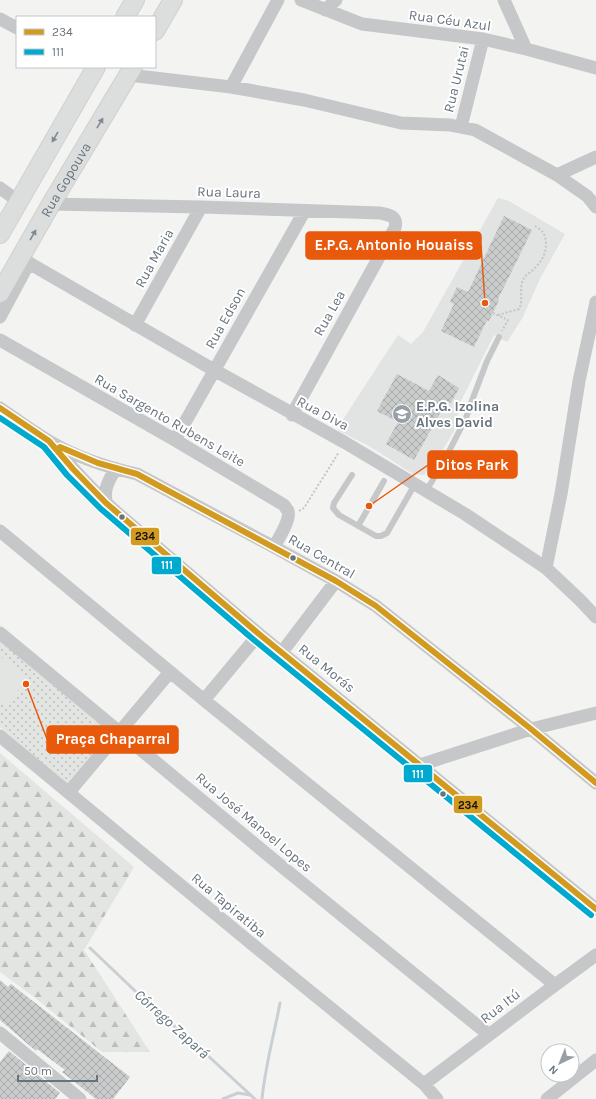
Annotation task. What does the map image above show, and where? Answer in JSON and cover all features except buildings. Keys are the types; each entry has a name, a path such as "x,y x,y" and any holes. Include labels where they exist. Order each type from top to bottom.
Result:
{"main road":[{"path":"126,16 135,0"},
{"path":"156,29 173,0"},
{"path":"0,234 94,68"},
{"name":"Rua Gopouva","path":"0,293 26,258 51,204 131,71"}],"street":[{"path":"231,87 278,0"},
{"name":"Rua Céu Azul","path":"301,0 362,24 483,39 596,68"},
{"path":"325,10 336,0"},
{"path":"504,0 526,49"},
{"path":"0,19 16,27"},
{"name":"Rua Urutai","path":"461,127 483,39"},
{"path":"131,71 304,100 401,123 450,125 475,130 558,175 587,196 596,207"},
{"path":"558,175 596,157"},
{"path":"0,188 18,201"},
{"name":"Rua Laura","path":"51,204 380,213 390,215 394,218 396,223 395,228"},
{"name":"Rua Maria","path":"135,325 201,207"},
{"name":"Rua Edson","path":"175,440 304,212"},
{"name":"Rua Lea","path":"292,414 395,228"},
{"path":"0,317 26,258"},
{"name":"Rua Diva","path":"26,258 135,325 344,442 465,514 546,568 596,617"},
{"path":"546,568 561,494 579,381 596,302"},
{"name":"Rua Sargento Rubens Leite","path":"0,340 175,440 284,506 288,511 288,516"},
{"name":"Rua Central","path":"0,408 49,441 85,459 115,469 137,474 274,547 376,606 531,729 596,783"},
{"name":"Rua Morás","path":"49,441 73,469 106,503 259,634 596,908"},
{"path":"106,503 105,493 107,484 115,469"},
{"path":"274,547 288,516"},
{"path":"0,531 204,700 555,985"},
{"path":"282,652 336,582"},
{"name":"Rua José Manoel Lopes","path":"0,633 274,860 489,1035"},
{"path":"204,700 259,634"},
{"path":"69,792 170,672"},
{"path":"420,765 531,729 596,713"},
{"name":"Rua Tapiratiba","path":"0,736 424,1084 438,1099"},
{"name":"Rua Itú","path":"424,1084 596,955"},
{"path":"0,1033 80,1099"},
{"path":"555,1097 596,1060"}],"lane":[{"path":"352,475 334,503 333,508 339,515 376,536 381,536 387,533 420,488 442,465 466,418 484,368 499,337"},
{"path":"358,526 384,481"}],"path":[{"path":"498,315 519,309 521,288 524,278 541,261 547,249 544,233 535,226"},
{"path":"493,313 508,320 499,337"},
{"path":"288,516 304,508 344,442"}],"shaded area":[{"path":"498,198 509,201 565,234 540,279 523,317 507,342 494,335 461,401 454,431 444,448 424,475 413,474 369,446 339,431 338,427 398,335 411,344 423,332"}],"green space":[{"path":"0,640 111,733 69,785 0,727"},
{"path":"0,656 28,678 6,706 0,702"},
{"path":"0,753 134,867 84,950 150,1052 102,1052 34,997 0,972"}],"waterway":[{"name":"Córrego Zapará","path":"90,948 151,1006 255,1099"},
{"path":"262,1099 267,1063 280,1003"},
{"path":"223,1099 238,1093 250,1095"}],"transit line":[{"name":"234","path":"0,408 49,441 73,469 106,503 259,634 596,909"},
{"name":"111","path":"0,418 44,447 67,475 101,509 254,640 591,915"},
{"name":"234","path":"60,447 98,463 137,474 336,581 376,606 531,729 596,783"}],"place":[{"name":"E.P.G. Antonio Houaiss","path":"485,303"},
{"name":"E.P.G. Izolina Alves David","path":"402,414"},
{"name":"Ditos Park","path":"369,506"},
{"name":"Praça Chaparral","path":"26,684"}]}
